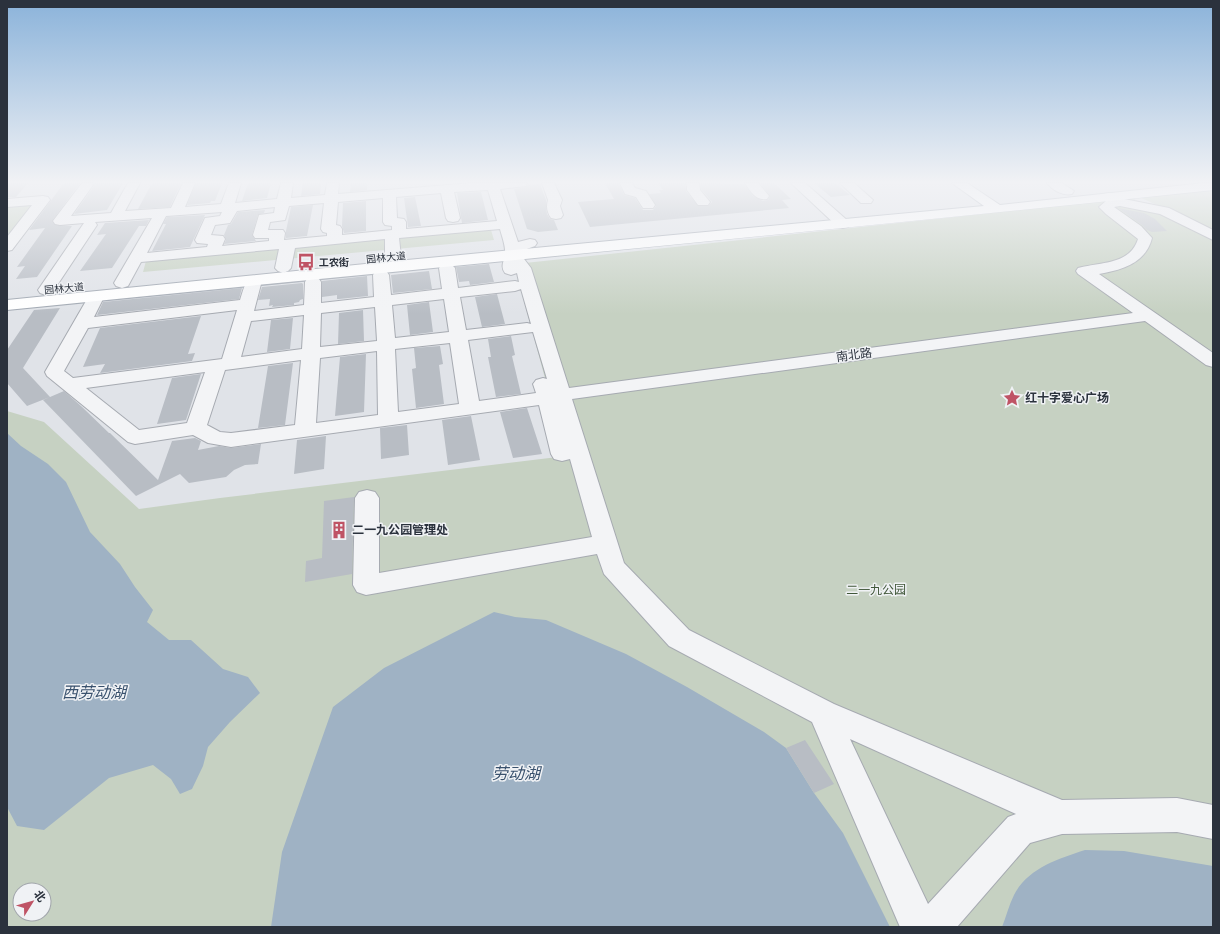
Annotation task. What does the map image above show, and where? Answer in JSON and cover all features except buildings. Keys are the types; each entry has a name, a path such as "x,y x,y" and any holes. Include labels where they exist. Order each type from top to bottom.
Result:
{"main road":[{"name":"园林大道","path":"7,293 393,257 518,248 714,227"},
{"path":"7,305 256,280 518,248 808,227"}],"street":[{"path":"7,247 23,227"},
{"path":"46,290 89,227"},
{"path":"122,283 159,227"},
{"path":"208,227 202,240 218,239 213,251"},
{"path":"262,227 260,235 278,233 281,245 283,268"},
{"path":"328,227 328,229 335,229 334,240"},
{"path":"393,257 398,227"},
{"path":"137,258 396,234 440,227"},
{"path":"507,227 518,248 554,396 562,454"},
{"path":"1133,227 1145,238 1145,246 1136,256 1100,269 1084,271 1146,316 1213,361"},
{"path":"1195,227 1213,236"},
{"path":"518,248 510,263 527,328 554,396 606,543 613,568 679,638 823,713 1062,816"},
{"path":"447,268 470,409"},
{"path":"380,276 386,344 388,420"},
{"path":"96,297 83,323 75,333 54,372 135,437 196,428 247,310 253,283 256,280"},
{"path":"305,431 313,309 313,282"},
{"path":"83,323 247,310 313,309 451,292 515,286"},
{"name":"南北路","path":"196,428 215,438 231,440 470,409 554,396 1146,316"},
{"path":"69,384 310,353 527,328"},
{"path":"367,498 366,585 606,543"},
{"path":"823,713 918,927"},
{"path":"932,927 1020,829 1062,816 1177,815 1213,822"}],"green space":[{"path":"7,227 20,227 7,242"},
{"name":"二一九公园","path":"865,227 1187,227 1213,240 1213,927 7,927 7,411 44,422 139,509 566,456 516,271 525,263"},
{"path":"1205,227 1213,227 1213,230"},
{"path":"491,230 494,240 143,272 146,261"}],"water":[{"name":"西劳动湖","path":"7,433 21,446 48,464 66,482 90,532 120,564 135,587 153,610 147,622 169,640 191,640 223,669 248,677 260,693 230,722 208,747 203,766 192,789 180,794 171,779 153,765 109,778 44,830 17,826 7,807"},
{"name":"劳动湖","path":"494,612 515,617 546,620 626,654 687,687 764,732 786,748 814,793 843,833 890,927 271,927 282,852 333,707 384,668"},
{"path":"1085,850 1124,851 1213,866 1213,927 1002,927 1014,895 1027,878 1035,871 1054,861"}],"place":[{"name":"工农街","path":"306,262"},
{"name":"红十字爱心广场","path":"1012,398"},
{"name":"二一九公园管理处","path":"339,530"}]}
